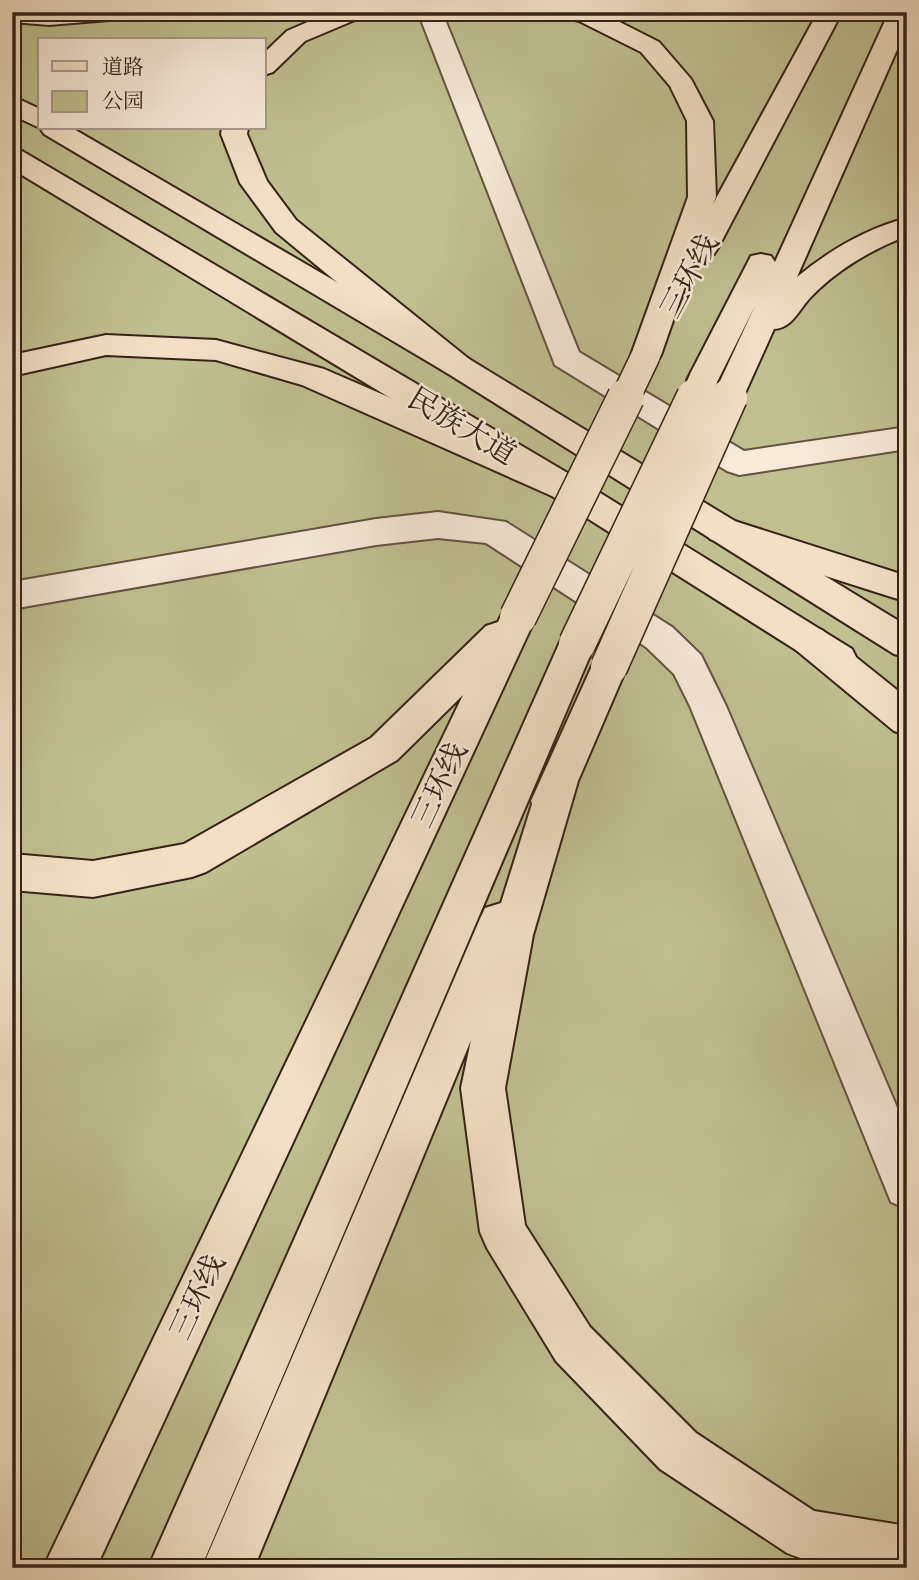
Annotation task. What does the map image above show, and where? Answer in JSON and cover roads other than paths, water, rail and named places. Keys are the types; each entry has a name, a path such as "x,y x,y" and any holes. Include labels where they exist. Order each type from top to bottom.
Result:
{"main road":[{"path":"12,15 49,18 121,12"},
{"path":"266,65 296,36 353,12"},
{"path":"572,12 589,16 650,47 682,84 700,121 702,197 646,355"},
{"name":"三环线","path":"69,1568 518,617 646,355 830,12"},
{"name":"三环线","path":"717,386 884,12"},
{"path":"746,357 901,12"},
{"path":"12,104 38,119"},
{"name":"民族大道","path":"56,130 458,366 907,645"},
{"path":"235,130 242,157 254,183 286,226 458,366"},
{"name":"民族大道","path":"12,157 564,487 907,702"},
{"path":"174,1568 717,386 746,357 807,284 836,262 893,229 907,226"},
{"path":"12,366 106,345 216,350 313,377 564,487"},
{"path":"722,530 907,589"},
{"path":"12,872 93,878 192,860 384,749 518,617"},
{"path":"809,640 907,720"},
{"path":"593,655 561,777 512,935 483,1088 503,1232 573,1344 678,1451 805,1535 907,1552"},
{"path":"228,1568 444,1049 561,777"}],"street":[{"path":"430,12 566,358 739,463 907,438"},
{"path":"12,596 376,532 438,525 494,531 659,637 688,665 708,706 907,1186"}]}
